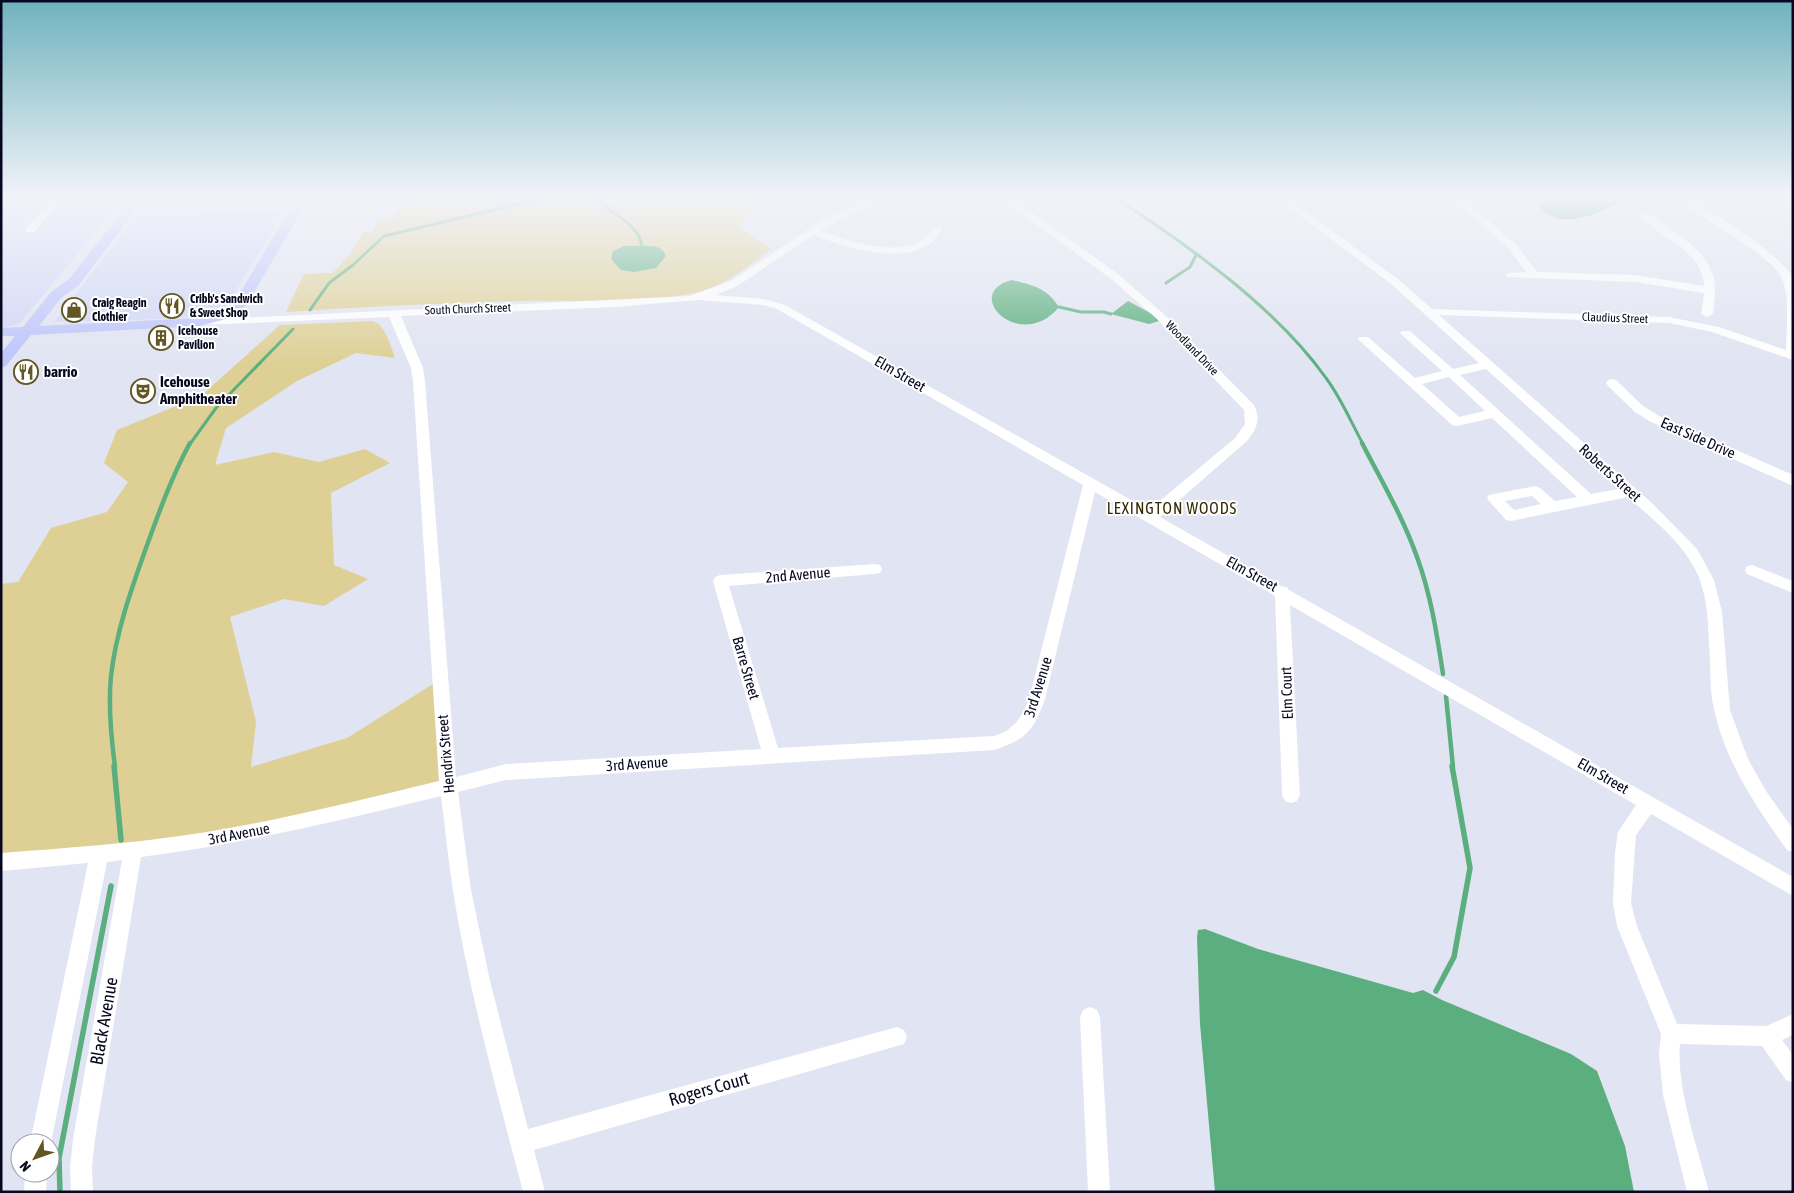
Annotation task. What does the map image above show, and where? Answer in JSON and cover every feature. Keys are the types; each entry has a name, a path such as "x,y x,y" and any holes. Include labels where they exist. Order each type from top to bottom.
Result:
{"main road":[{"path":"1,363 56,295 62,282 85,254"},
{"path":"200,322 228,314 239,306 270,254"},
{"name":"South Church Street","path":"1,332 200,322"}],"street":[{"name":"South Church Street","path":"200,322 393,312 640,303 698,297 735,283 778,254"},
{"name":"Woodland Drive","path":"1085,254 1114,276 1189,344 1248,405 1252,412 1253,421 1240,441 1149,518"},
{"name":"Roberts Street","path":"1358,254 1431,312 1670,528 1702,569 1710,591 1718,656 1718,686 1728,731 1760,799 1793,844"},
{"path":"1518,254 1534,275"},
{"path":"1693,254 1701,261 1708,275 1707,314"},
{"path":"1762,254 1786,274 1791,290 1792,356"},
{"path":"1511,274 1651,280 1680,284 1708,291"},
{"name":"Elm Street","path":"698,297 756,301 791,312 1149,518 1282,591 1793,887"},
{"path":"239,306 243,314 255,319"},
{"name":"Hendrix Street","path":"393,312 417,368 419,381 448,786 462,890 495,1046 534,1192"},
{"name":"Claudius Street","path":"1431,312 1668,320 1715,329 1792,356"},
{"path":"1406,333 1588,499"},
{"path":"1364,339 1457,422 1494,413"},
{"path":"1412,382 1489,365"},
{"name":"East Side Drive","path":"1612,383 1639,408 1655,419 1793,481"},
{"name":"3rd Avenue","path":"1,862 133,851 252,832 339,813 506,772 994,743 1008,739 1020,733 1028,721 1037,699 1090,484"},
{"path":"1552,507 1629,492"},
{"name":"2nd Avenue","path":"720,581 875,569"},
{"path":"1752,570 1793,587"},
{"name":"Barre Street","path":"720,581 771,755"},
{"name":"Elm Court","path":"1282,591 1291,795"},
{"path":"1648,803 1627,832 1624,852 1622,903 1627,926 1671,1034 1669,1054 1674,1095 1698,1192"},
{"name":"Black Avenue","path":"82,1192 81,1167 84,1139 133,851"},
{"path":"43,1133 99,854"},
{"path":"1090,1017 1100,1192"},
{"path":"1671,1034 1767,1036 1793,1024"},
{"name":"Rogers Court","path":"522,1142 897,1036"},
{"path":"1767,1036 1793,1073"}],"shaded area":[{"path":"1,254 78,254 19,324 1,328"},
{"path":"107,254 258,254 226,307 219,312 199,316 157,319 54,322"},
{"path":"350,254 765,254 723,282 701,291 670,297 607,301 464,303 286,312 304,274 333,273"},
{"path":"612,254 664,254 666,256 656,268 634,272 621,270 611,259"},
{"path":"1012,280 1039,288 1050,295 1059,307 1044,320 1028,324 1013,323 1001,316 994,307 992,296 997,287"},
{"path":"1128,301 1156,316 1159,321 1149,324 1111,314"},
{"path":"373,321 384,331 395,358 356,353 297,381 226,428 215,465 274,452 319,462 365,449 390,463 331,493 334,565 368,579 324,606 284,599 230,617 256,722 251,767 347,738 441,679 448,786 339,813 1,862 1,584 18,582 51,528 107,512 128,482 104,463 117,430 201,396 280,325"},
{"path":"1205,929 1258,949 1413,993 1423,990 1442,1000 1571,1054 1597,1071 1625,1146 1634,1192 1215,1192 1200,1024 1197,937 1198,930"}],"waterway":[{"path":"310,310 329,283 365,254"},
{"path":"1196,254 1256,302 1306,352 1341,402 1363,444"},
{"path":"1166,283 1190,267 1196,255"},
{"path":"1059,307 1081,312 1104,312 1111,314"},
{"path":"190,444 216,408 293,329"},
{"path":"115,767 110,699 116,643 151,535 172,481 190,443"},
{"path":"1362,443 1398,513 1422,571 1430,600 1443,674"},
{"path":"1446,696 1453,767"},
{"path":"114,766 121,840"},
{"path":"1436,991 1454,957 1470,868 1452,766"},
{"path":"60,1192 59,1158 111,886"}],"place":[{"name":"Cribb's Sandwich & Sweet Shop","path":"172,306"},
{"name":"Craig Reagin Clothier","path":"74,310"},
{"name":"Icehouse Pavilion","path":"161,338"},
{"name":"barrio","path":"26,372"},
{"name":"Icehouse Amphitheater","path":"143,391"}],"district":[{"name":"LEXINGTON WOODS","path":"1172,508"}]}
